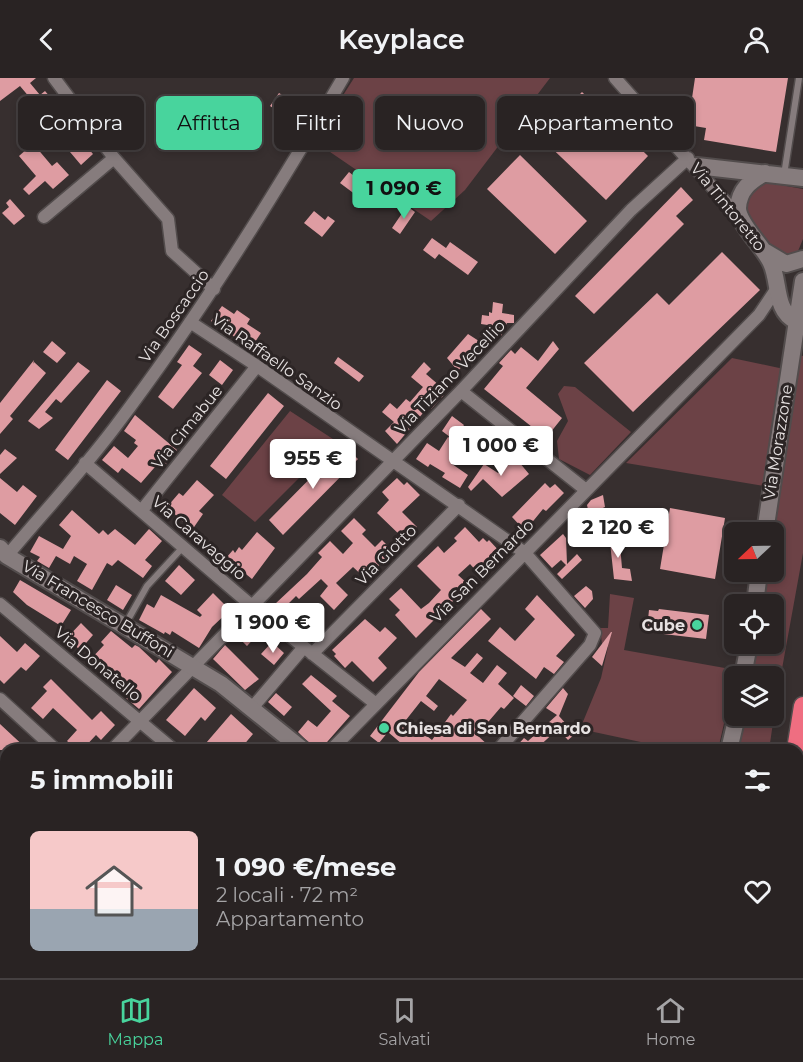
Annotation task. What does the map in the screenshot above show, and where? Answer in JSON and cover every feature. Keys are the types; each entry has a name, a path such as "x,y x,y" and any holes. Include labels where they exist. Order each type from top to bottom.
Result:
{"highway":[{"path":"797,744 803,706"}],"street":[{"path":"54,78 114,158 168,219 172,251 214,289"},
{"name":"Via Boscaccio","path":"2,556 114,429 214,289 270,203 343,78"},
{"name":"Via Tintoretto","path":"615,78 692,162 765,251 776,275 777,288 790,315"},
{"path":"44,217 114,158"},
{"path":"692,162 803,178"},
{"name":"Via Tiziano Vecellio","path":"118,744 390,461 461,391 631,210 692,162"},
{"path":"739,217 739,201 746,186 765,174"},
{"path":"765,251 786,264 803,259"},
{"name":"Via Morazzone","path":"766,522 790,315 803,281"},
{"name":"Via San Bernardo","path":"337,744 759,315 777,288"},
{"path":"759,315 773,309 790,315"},
{"name":"Via Raffaello Sanzio","path":"190,322 257,366 390,461 459,505 525,553 595,633 590,645 503,744"},
{"name":"Via Cimabue","path":"142,510 257,366"},
{"path":"461,391 586,490"},
{"name":"Via Caravaggio","path":"85,463 252,606 376,704"},
{"name":"Via Giotto","path":"252,708 308,650 459,505"},
{"name":"Via Francesco Buffoni","path":"2,556 193,666 252,708 296,744"},
{"name":"Via Donatello","path":"0,603 167,744"},
{"path":"0,699 49,744"},
{"path":"730,744 734,726"}],"lane":[{"path":"784,176 799,78"},
{"path":"125,625 147,586 183,548"}],"shaded area":[{"path":"354,78 550,78 536,96 497,96 497,148 465,190 431,221 327,150 363,150 363,96 343,96"},
{"path":"764,182 803,189 803,239 796,256 779,259 749,221 747,202 753,192"},
{"path":"799,355 803,356 803,553 783,666 753,666 755,654 784,654 784,594 765,594 767,582 784,582 784,522 775,522"},
{"path":"732,358 784,369 764,486 626,463"},
{"path":"564,386 575,387 631,432 590,475 559,459 557,441 568,421 558,394"},
{"path":"290,411 336,441 255,522 222,495"},
{"path":"610,594 634,598 624,650 724,668 724,723 719,744 650,744 580,729 601,678 608,647 602,644 600,628 608,628"},
{"path":"742,726 773,726 770,744 739,744"}],"building":[{"path":"0,78 36,78 30,83 40,95 45,91 49,96 28,96 20,86 0,101"},
{"path":"695,78 788,78 776,152 704,140 706,128 694,126 692,96"},
{"path":"26,150 31,152 39,150 52,166 57,162 69,175 53,189 45,181 29,195 23,189 36,176 19,156"},
{"path":"90,150 93,154 81,165 70,152"},
{"path":"554,150 642,150 648,156 606,200"},
{"path":"520,155 587,221 555,254 487,189"},
{"path":"349,172 364,184 356,195 340,183"},
{"path":"681,187 693,200 676,216 684,224 594,314 575,296"},
{"path":"10,199 25,216 14,225 2,213 9,207 6,203"},
{"path":"407,206 415,212 400,234 392,228"},
{"path":"314,211 325,220 328,216 335,221 322,237 304,223"},
{"path":"432,238 446,248 450,242 478,262 468,275 439,254 435,259 423,250"},
{"path":"722,252 760,290 633,412 584,363 657,293 669,305"},
{"path":"493,302 503,304 502,313 514,315 514,323 507,323 501,336 493,335 494,326 481,324 482,315 489,316 489,312 492,313"},
{"path":"222,306 234,314 237,310 250,319 247,324 261,333 251,348 211,321"},
{"path":"468,334 482,343 458,371 447,358"},
{"path":"52,341 66,353 57,363 43,352"},
{"path":"553,341 559,349 526,388 562,418 546,438 484,389 503,366 499,363 511,350 515,354 521,347 538,361"},
{"path":"189,345 202,354 193,366 202,373 173,409 158,397 182,365 177,362"},
{"path":"338,357 364,376 359,382 334,363"},
{"path":"34,360 33,364 34,362 46,373 10,416 13,419 0,434 0,403"},
{"path":"220,360 233,370 222,385 209,375"},
{"path":"78,362 90,371 61,403 56,399 45,412 53,418 39,429 28,421"},
{"path":"424,362 431,369 426,374 440,386 437,389 444,395 431,409 428,407 397,444 385,431 394,422 382,412 390,403 397,409 406,399 410,402 423,387 411,377"},
{"path":"107,380 121,391 68,460 55,450"},
{"path":"268,393 284,406 226,479 210,466"},
{"path":"135,415 177,450 166,464 161,460 141,483 122,468 118,473 102,460 114,446 128,458 138,446 134,443 136,440 124,431"},
{"path":"452,416 464,425 454,440 442,431"},
{"path":"448,437 463,447 452,464 468,475 460,488 442,477 445,473 430,464 428,467 416,459 427,443 439,451"},
{"path":"483,439 496,447 486,462 474,454"},
{"path":"343,445 358,459 283,535 269,520"},
{"path":"5,449 17,458 0,474 0,455"},
{"path":"514,456 529,474 502,497 483,479 471,491 468,487 484,464 498,473"},
{"path":"0,478 17,492 23,485 37,496 15,525 0,513"},
{"path":"397,478 404,485 407,482 420,495 402,512 417,527 404,539 377,513 389,500 382,492"},
{"path":"197,480 214,495 199,511 203,514 192,530 167,507 179,493 183,496"},
{"path":"545,483 550,488 555,484 564,493 546,511 543,509 525,531 512,517"},
{"path":"603,495 605,507 589,514 587,505 591,500"},
{"path":"670,508 725,518 715,579 660,569"},
{"path":"72,510 99,534 103,530 108,535 115,529 135,545 149,529 162,541 145,560 152,566 143,578 118,560 112,566 107,563 92,590 77,581 87,564 74,556 70,564 56,556 49,568 37,561 40,557 30,552 39,536 63,549 71,536 59,525"},
{"path":"354,518 366,530 362,534 375,547 382,540 388,546 384,550 389,555 366,579 353,567 336,583 348,595 334,610 320,596 328,586 321,579 299,599 296,596 281,611 275,604 322,557 318,553 330,541 343,554 353,543 341,531"},
{"path":"465,527 479,542 483,538 487,542 489,540 501,553 479,574 470,564 458,575 469,585 416,638 395,615 400,610 389,599 401,588 421,609 429,603 441,590 417,566 438,546 444,553 457,541 454,538"},
{"path":"257,532 275,548 252,579 226,558 233,550 235,553 239,547 242,550"},
{"path":"609,533 619,533 622,568 630,569 632,581 614,579"},
{"path":"563,534 566,538 567,564 577,554 582,560 562,579 557,574 566,565 561,560 552,568 540,555"},
{"path":"179,565 195,580 181,595 165,581"},
{"path":"20,580 71,610 61,626 27,605 13,592"},
{"path":"116,585 132,595 123,610 107,600"},
{"path":"586,586 592,591 593,599 585,608 574,596"},
{"path":"213,593 230,610 212,627 199,648 172,631 170,635 165,632 164,634 139,620 147,604 154,608 161,595 200,617 202,615 197,610"},
{"path":"537,595 575,635 556,656 564,662 554,674 544,667 536,679 488,641 500,627 515,641 535,619 525,609"},
{"path":"481,609 491,619 451,658 465,667 477,653 483,658 470,673 483,683 497,665 507,673 498,684 514,698 504,709 501,707 477,735 487,744 402,744 388,732 379,743 370,736 419,672","holes":["439,679 467,700 453,716 451,714 432,740 406,720 421,701 434,711 438,706 426,696"]},
{"path":"659,609 709,615 706,639 655,633 656,630 647,629 649,610 658,611"},
{"path":"306,612 318,622 306,635 295,625"},
{"path":"365,619 380,632 385,627 397,638 378,658 387,668 373,682 352,661 345,668 334,656 336,654 332,650"},
{"path":"248,622 259,633 247,646 236,635"},
{"path":"81,623 93,635 80,650 67,638"},
{"path":"111,631 132,648 135,645 139,647 156,663 159,659 172,672 139,709 126,698 129,694 88,662 104,645 101,642"},
{"path":"612,632 602,666 592,657"},
{"path":"0,636 17,652 25,643 40,656 26,671 21,667 4,684 0,680"},
{"path":"272,642 284,653 274,665 261,654"},
{"path":"225,645 259,679 245,690 213,659"},
{"path":"311,675 337,696 332,701 350,716 325,744 310,744 298,732 308,720 317,727 331,711 302,684"},
{"path":"51,679 92,720 101,711 115,725 101,740 96,735 88,744 70,744 67,741 77,730 53,708 43,719 31,708 47,691 43,687"},
{"path":"521,685 534,696 526,706 513,696"},
{"path":"194,688 216,708 205,721 201,717 185,736 166,720"},
{"path":"563,688 568,694 559,716 575,734 568,740 558,729 542,744 518,744 524,738 528,741 557,715 546,708"},
{"path":"276,693 292,707 284,716 268,702"},
{"path":"231,714 253,734 245,744 205,744"},
{"path":"0,724 22,744 0,744"}],"place":[{"name":"Cube","path":"697,625"},
{"name":"Chiesa di San Bernardo","path":"384,728"}]}
